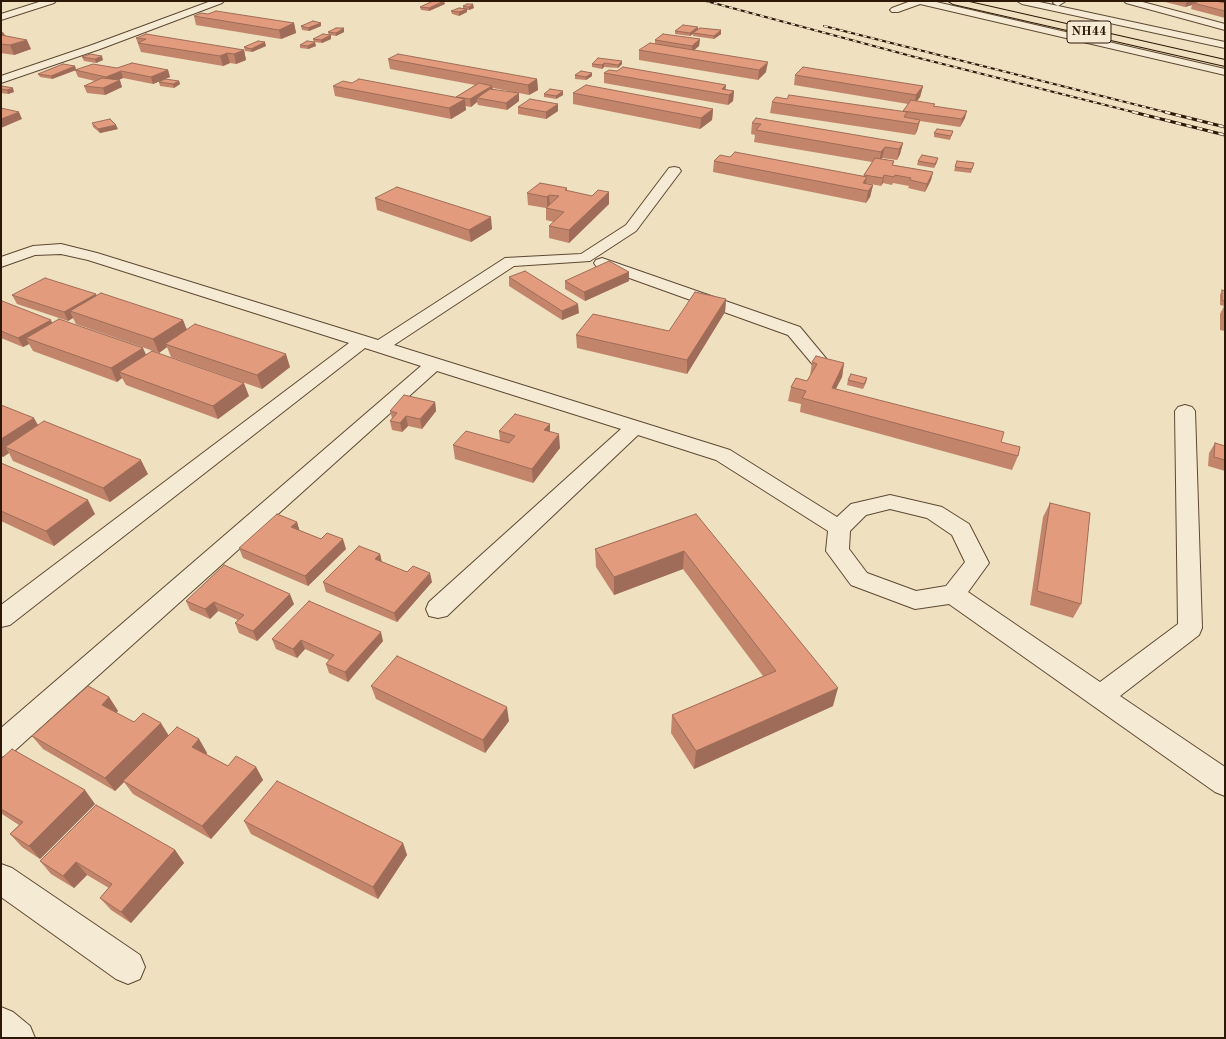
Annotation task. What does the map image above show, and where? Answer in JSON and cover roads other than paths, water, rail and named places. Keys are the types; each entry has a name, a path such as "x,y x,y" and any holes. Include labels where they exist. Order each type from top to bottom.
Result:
{"highway":[{"name":"NH44","path":"953,1 1225,63"},
{"name":"NH44","path":"980,1 1225,56"},
{"path":"1088,40 1169,50"}],"street":[{"path":"1,17 51,1"},
{"path":"1,80 96,47 219,1"},
{"path":"895,10 920,1 1225,72"},
{"path":"1022,1 1225,46"},
{"path":"1129,1 1225,27"},
{"path":"1,10 16,12"},
{"path":"585,258 631,228 674,171"},
{"path":"1,262 34,251 60,249 99,259 635,427 723,455 839,528"},
{"path":"3,614 371,344 510,261 585,258 794,331 820,362"},
{"path":"1,745 434,364"},
{"path":"1100,696 1190,628 1185,411"},
{"path":"438,609 635,427"},
{"path":"953,594 976,563 961,530 934,512 890,502 859,509 839,528 837,551 859,580 915,600 953,594 1225,783"},
{"path":"1,879 128,967"},
{"path":"1,1024 18,1038"}],"railway":[{"path":"706,1 911,56 1137,113"},
{"path":"824,26 1169,113"},
{"path":"1133,112 1137,113"},
{"path":"1165,112 1169,113"},
{"path":"1137,113 1225,135"},
{"path":"1169,113 1225,127"}]}
